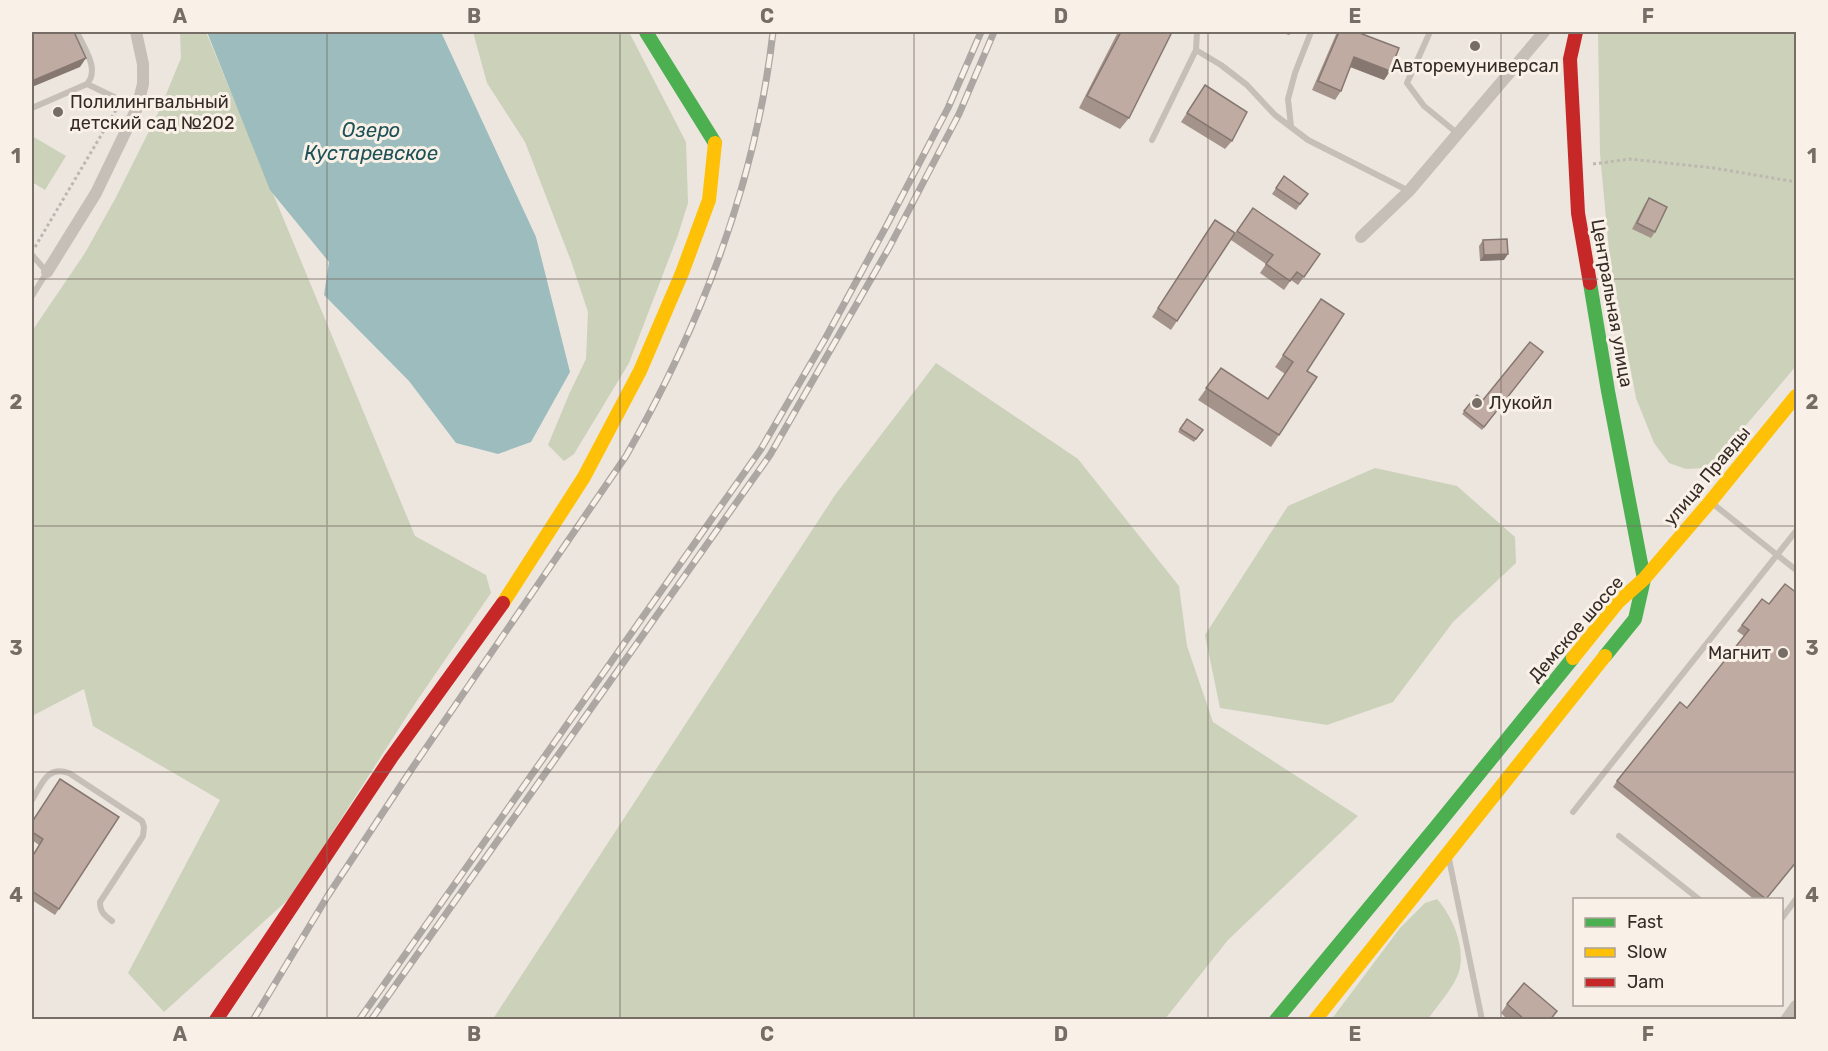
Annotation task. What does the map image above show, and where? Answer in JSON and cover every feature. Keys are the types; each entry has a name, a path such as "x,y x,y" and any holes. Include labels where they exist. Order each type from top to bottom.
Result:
{"main road":[{"path":"216,1018 391,758 508,596 584,477 640,371 710,200 715,143 646,32"},
{"name":"Центральная улица","path":"1576,32 1570,59 1578,213 1608,391 1644,579"},
{"name":"улица Правды","path":"1644,579 1797,396"},
{"name":"Демское шоссе","path":"1314,1020 1635,619 1644,579"},
{"name":"Демское шоссе","path":"1276,1020 1618,603 1644,579"}],"street":[{"path":"47,272 96,193 137,108 143,76 142,52 136,32"},
{"path":"1361,237 1409,191 1544,32"},
{"path":"1786,1020 1797,1006"}],"lane":[{"path":"32,108 87,84 92,76 92,67 77,32"},
{"path":"1152,140 1196,50 1197,32"},
{"path":"1291,126 1288,99 1295,73 1311,32"},
{"path":"1430,32 1407,82 1424,106 1457,134"},
{"path":"1196,50 1247,85 1275,115 1308,140 1409,191"},
{"path":"87,84 137,108"},
{"path":"32,254 47,272 32,296"},
{"path":"1710,502 1797,570"},
{"path":"1573,812 1797,531"},
{"path":"32,800 48,774 62,770 69,772 142,821 143,836 100,903 103,915 112,921"},
{"path":"1619,836 1697,898"},
{"path":"1448,854 1482,1020"},
{"path":"1783,917 1797,899"}],"path":[{"path":"32,254 122,101"},
{"path":"1576,166 1630,159 1714,168 1797,182"}],"green space":[{"path":"180,32 206,32 415,536 486,575 491,593 414,705 291,897 164,1012 128,973 220,800 93,726 84,689 32,716 32,331 85,253 160,109 181,58"},
{"path":"473,32 629,32 686,142 688,203 678,235 629,363 574,454 564,461 548,445 586,359 588,312 525,142 487,83"},
{"path":"1598,32 1796,32 1796,366 1725,450 1704,468 1686,469 1669,463 1654,443 1636,398 1610,261 1600,154"},
{"path":"32,136 66,156 45,190 32,182"},
{"path":"936,363 1078,459 1179,586 1187,646 1213,722 1358,816 1228,940 1165,1019 493,1019 835,495"},
{"path":"1375,468 1457,486 1515,537 1516,563 1453,622 1393,702 1327,725 1220,708 1205,635 1288,506"},
{"path":"1437,899 1454,926 1461,957 1460,968 1454,983 1428,1019 1331,1020 1400,928 1425,903"}],"water":[{"name":"Озеро Кустаревское","path":"207,32 441,32 536,237 570,372 531,442 498,454 456,443 409,381 324,295 329,262 270,190"}],"building":[{"path":"32,32 74,32 86,58 32,81"},
{"path":"1121,32 1172,32 1129,118 1087,96"},
{"path":"1339,32 1357,32 1399,48 1390,71 1354,57 1341,91 1318,81"},
{"path":"1205,85 1247,112 1232,141 1187,113"},
{"path":"1284,176 1308,194 1300,204 1276,188"},
{"path":"1649,198 1667,207 1655,232 1637,223"},
{"path":"1253,208 1320,254 1304,277 1297,272 1290,281 1266,264 1273,255 1237,231"},
{"path":"1215,220 1235,233 1177,321 1158,308"},
{"path":"1507,239 1508,254 1484,255 1483,240"},
{"path":"1321,299 1344,314 1307,371 1317,377 1279,435 1206,388 1221,368 1268,399 1293,362 1283,355"},
{"path":"1530,342 1543,352 1484,427 1464,411 1477,395 1483,400"},
{"path":"1187,419 1203,430 1196,439 1180,429"},
{"path":"1785,584 1797,593 1797,861 1765,898 1617,781 1680,702 1687,708 1749,630 1742,625 1762,599 1769,604"},
{"path":"60,779 119,817 59,909 32,891 32,857 43,839 32,832 32,822"},
{"path":"1524,983 1557,1011 1550,1020 1525,1020 1507,1004"}],"railway":[{"path":"253,1020 327,897 626,456 653,406 701,304 739,197 765,88 773,32"},
{"path":"359,1020 761,449 825,339 888,223 948,108 981,32"},
{"path":"371,1020 770,455 890,246 959,114 994,32"}],"traffic: fast":[{"path":"646,32 715,143"},
{"path":"1590,283 1644,579 1635,619 1605,656"},
{"path":"1276,1020 1573,658"}],"traffic: slow":[{"path":"503,603 584,477 640,371 682,273 709,200 715,143"},
{"path":"1644,579 1796,396"},
{"path":"1573,658 1618,602 1644,579"},
{"path":"1315,1020 1605,656"}],"traffic: jam":[{"path":"1576,32 1570,59 1578,213 1590,283"},
{"path":"216,1020 391,758 503,603"}],"place":[{"name":"Авторемуниверсал","path":"1475,46"},
{"name":"Полилингвальный детский сад №202","path":"58,112"},
{"name":"Лукойл","path":"1477,403"},
{"name":"Магнит","path":"1783,653"}]}
